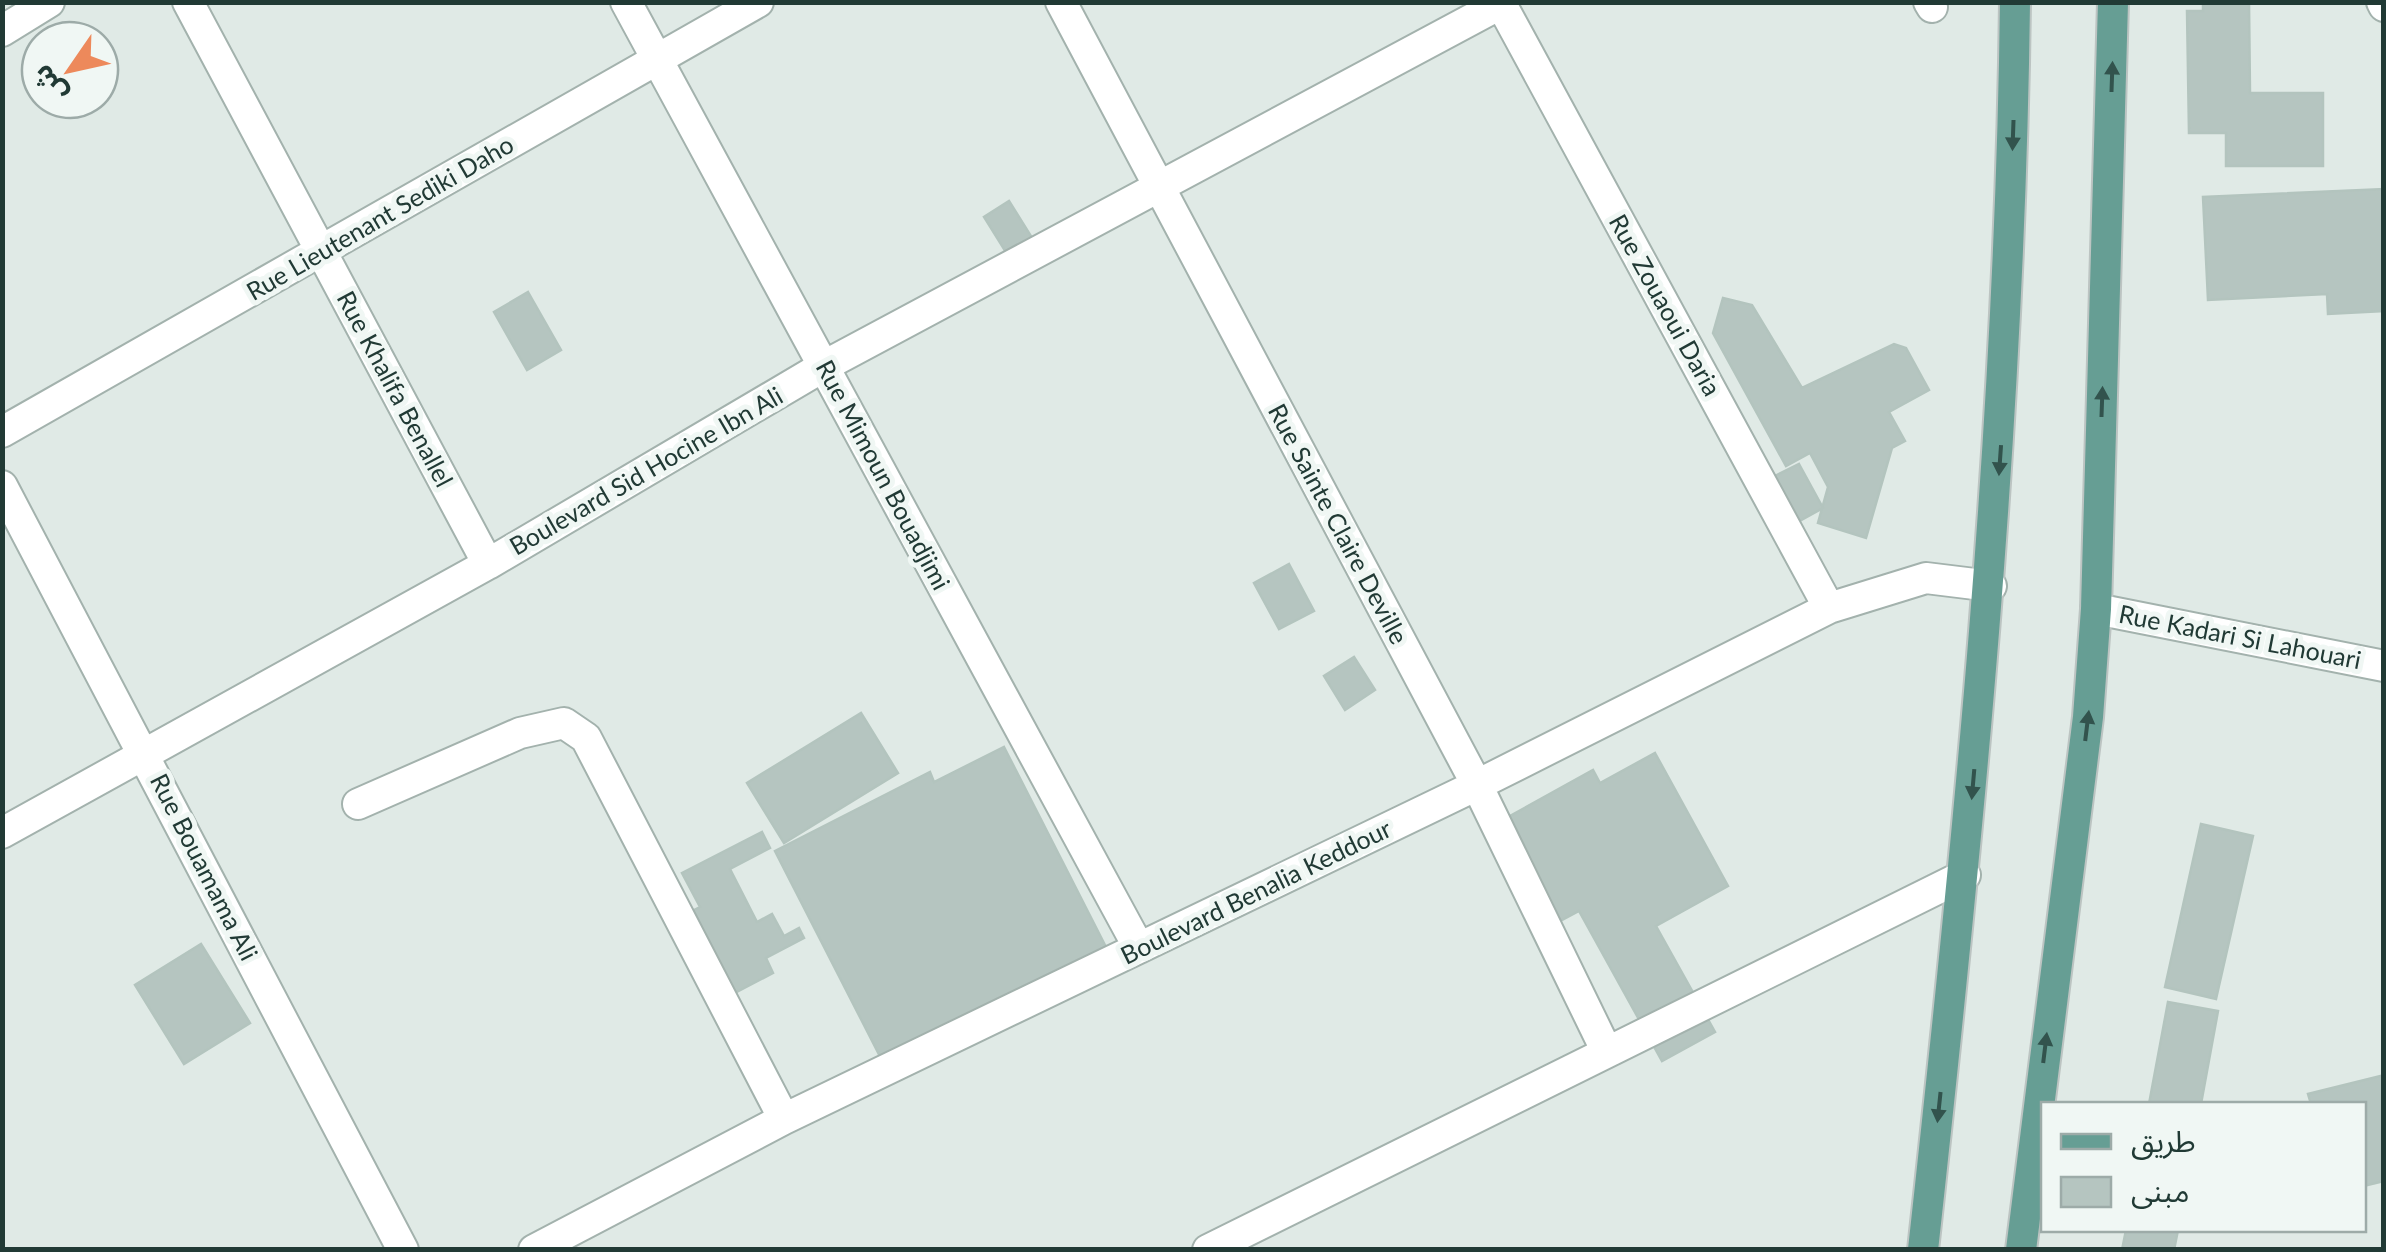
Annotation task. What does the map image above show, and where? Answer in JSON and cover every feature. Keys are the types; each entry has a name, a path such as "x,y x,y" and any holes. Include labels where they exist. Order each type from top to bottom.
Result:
{"main road":[{"path":"1923,1250 1965,875 1991,586 2002,429 2015,2"},
{"path":"2021,1250 2088,717 2096,609 2114,2"}],"street":[{"path":"2,31 49,2"},
{"name":"Rue Khalifa Benallel","path":"188,2 488,564"},
{"name":"Rue Mimoun Bouadjimi","path":"626,2 1139,948"},
{"name":"Rue Lieutenant Sediki Daho","path":"2,432 758,2"},
{"name":"Rue Sainte Claire Deville","path":"1061,2 1477,785 1606,1050"},
{"name":"Boulevard Sid Hocine Ibn Ali","path":"2,833 488,564 824,366 1502,3"},
{"name":"Rue Zouaoui Daria","path":"1502,3 1829,608"},
{"name":"Rue Bouamama Ali","path":"2,486 403,1250"},
{"name":"Boulevard Benalia Keddour","path":"534,1250 784,1119 1477,785 1829,608 1926,578 1991,586"},
{"name":"Rue Kadari Si Lahouari","path":"2096,609 2384,666"},
{"path":"358,804 520,734 564,724 586,738 784,1119"},
{"path":"1208,1250 1965,875"}],"building":[{"path":"2203,2 2249,2 2250,93 2323,93 2323,166 2226,166 2226,133 2189,133 2187,11 2203,11"},
{"path":"2384,189 2384,311 2328,314 2327,294 2208,300 2203,197"},
{"path":"1009,201 1039,249 1014,265 984,217"},
{"path":"528,292 561,350 527,370 494,312"},
{"path":"1723,298 1752,305 1802,388 1894,344 1906,348 1929,390 1889,412 1905,441 1892,448 1866,538 1818,523 1828,487 1810,453 1786,466 1713,333"},
{"path":"1799,464 1823,508 1794,524 1771,478"},
{"path":"1289,564 1314,611 1279,629 1254,583"},
{"path":"1354,657 1375,690 1345,710 1324,676"},
{"path":"861,713 898,773 784,843 747,783"},
{"path":"1004,747 1111,957 887,1070 775,851 930,772 934,782"},
{"path":"1655,753 1728,886 1656,926 1715,1032 1662,1061 1579,911 1545,929 1490,827 1593,770 1600,783"},
{"path":"2201,824 2253,836 2216,999 2165,987"},
{"path":"762,832 770,848 730,869 757,922 772,914 784,936 799,928 804,938 766,958 773,973 725,998 682,916 700,907 682,873"},
{"path":"201,944 250,1023 184,1064 135,985"},
{"path":"2168,1002 2218,1011 2201,1102 2149,1102"},
{"path":"2384,1075 2384,1181 2366,1186 2366,1102 2310,1102 2308,1094"},
{"path":"2126,1232 2178,1232 2174,1250 2122,1250"}]}
